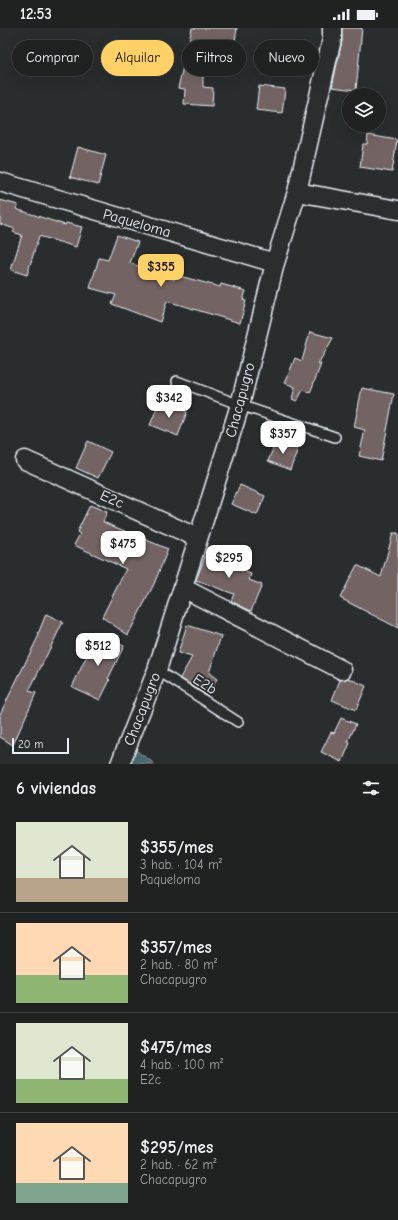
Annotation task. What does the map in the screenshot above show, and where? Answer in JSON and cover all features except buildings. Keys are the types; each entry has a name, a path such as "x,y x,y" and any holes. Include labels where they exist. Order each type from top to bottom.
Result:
{"street":[{"name":"Chacapugro","path":"120,764 157,670 240,405 274,263 297,192 332,39 332,28"},
{"name":"Paqueloma","path":"0,182 274,263"},
{"path":"297,192 398,210"},
{"name":"E2c","path":"25,460 198,538"},
{"path":"182,588 342,670"}],"lane":[{"path":"177,381 240,405 335,437"},
{"name":"E2b","path":"157,670 238,722"}],"water":[{"path":"131,747 155,764 124,764"}]}
